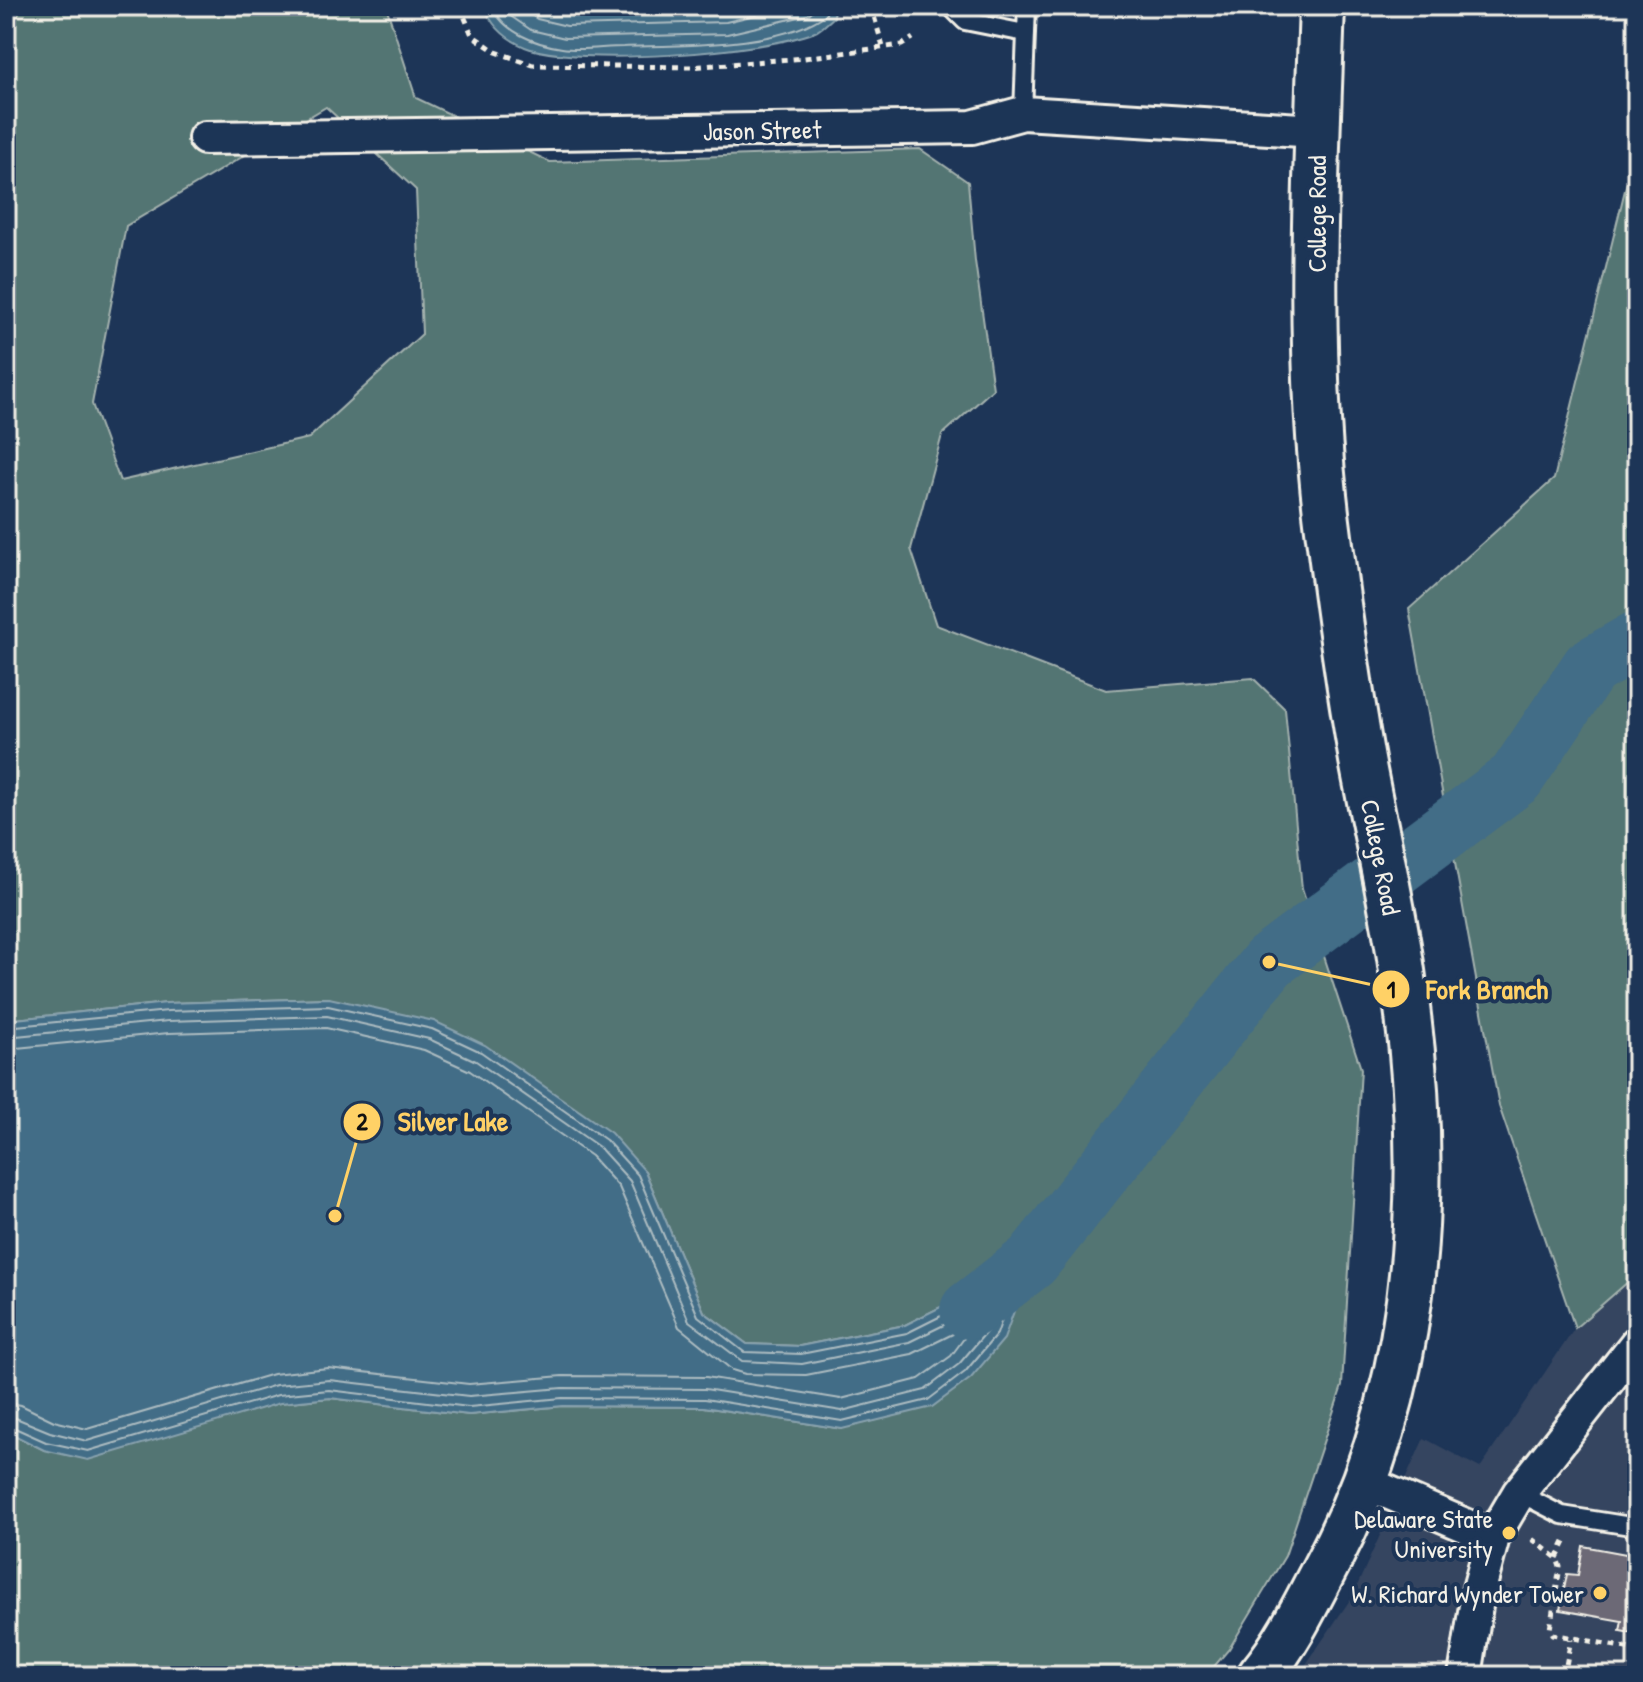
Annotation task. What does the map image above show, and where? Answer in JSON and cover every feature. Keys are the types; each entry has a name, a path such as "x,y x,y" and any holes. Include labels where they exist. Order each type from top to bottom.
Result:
{"street":[{"name":"College Road","path":"1260,1676 1308,1601 1353,1513 1400,1366 1415,1272 1417,1124 1402,970 1362,757 1327,517 1315,366 1317,131 1322,6"},
{"name":"Jason Street","path":"205,138 972,127 1023,113 1317,131"},
{"path":"1465,1676 1478,1593 1493,1537 1519,1493 1637,1343"},
{"path":"1364,1482 1493,1537"}],"lane":[{"path":"950,6 965,21 1025,33"},
{"path":"1023,113 1027,6"},
{"path":"1519,1493 1562,1515 1637,1527"}],"path":[{"path":"460,6 472,35 496,52 533,65 691,67 902,45 913,38"},
{"path":"871,6 883,47"},
{"path":"1532,1539 1557,1558 1560,1567 1550,1629 1559,1637 1637,1650"},
{"path":"1564,1676 1571,1639"}],"shaded area":[{"name":"Delaware State University","path":"1637,1274 1637,1676 1298,1676 1352,1597 1424,1438 1480,1468 1575,1328"}],"green space":[{"path":"6,6 386,6 416,98 550,162 920,149 968,182 975,261 993,389 942,435 911,549 936,625 1106,690 1253,678 1285,709 1302,889 1361,1069 1342,1386 1285,1556 1229,1649 1206,1676 6,1676 6,1431 44,1450 280,1403 330,1398 469,1415 563,1406 704,1407 842,1429 1031,1262 905,1325 800,1346 747,1344 704,1312 645,1171 329,998 167,1003 6,1020","holes":["326,107 416,190 422,334 309,438 120,481 92,404 126,226"]},
{"path":"1637,141 1637,1274 1575,1328 1499,1106 1409,609 1554,479"}],"water":[{"path":"484,6 835,6 834,17 820,29 790,39 714,51 625,57 550,53 525,47 500,31"},
{"path":"329,998 434,1021 485,1045 611,1133 645,1171 704,1312 747,1344 800,1346 905,1325 1032,1261 1004,1339 971,1378 932,1407 842,1429 704,1407 563,1406 469,1415 330,1398 280,1403 88,1460 44,1450 6,1431 6,1020 167,1003"}],"building":[{"name":"W. Richard Wynder Tower","path":"1583,1546 1637,1556 1637,1634 1620,1631 1622,1621 1560,1610 1567,1574 1578,1575"}],"waterway":[{"path":"969,1310 1032,1261 1269,962 1516,778 1590,667 1637,640"}],"place":[{"name":"Fork Branch","path":"1269,962"},
{"name":"Silver Lake","path":"335,1216"},
{"name":"Delaware State University","path":"1509,1533"},
{"name":"W. Richard Wynder Tower","path":"1600,1593"}]}
